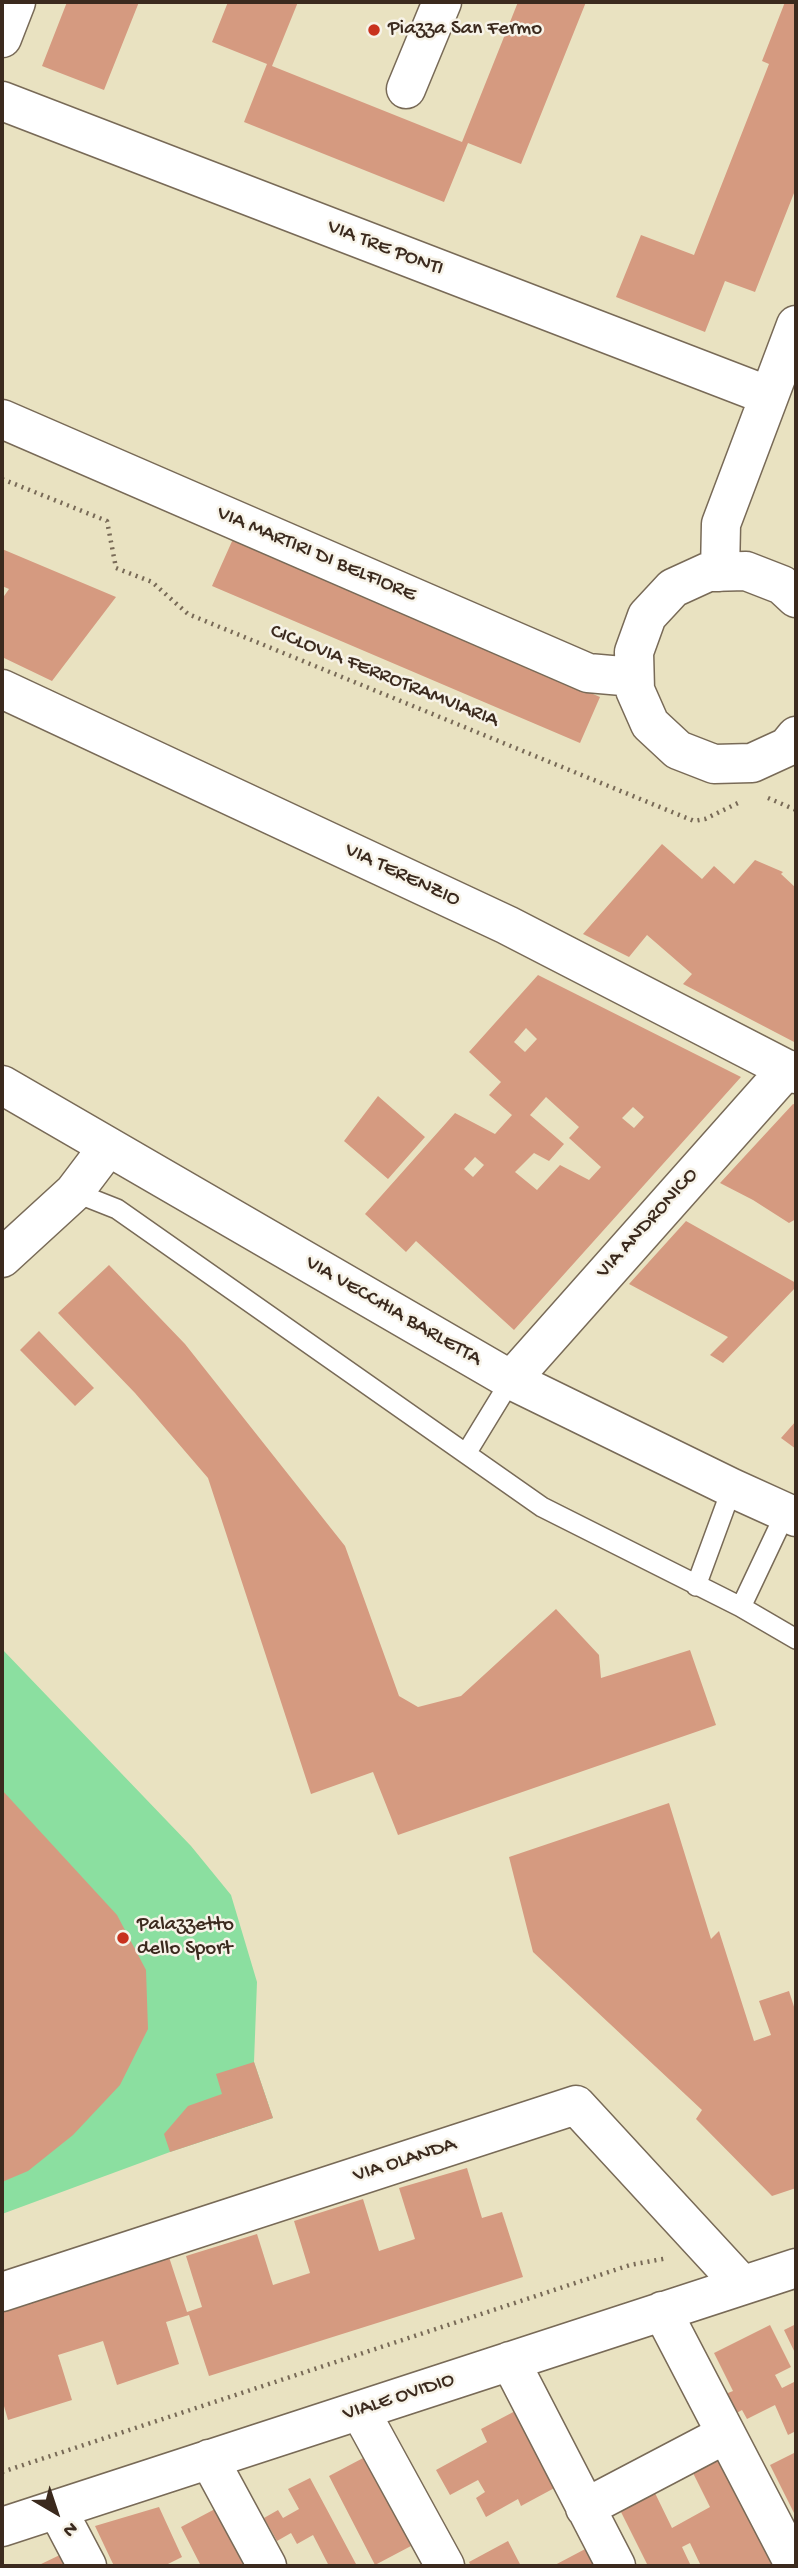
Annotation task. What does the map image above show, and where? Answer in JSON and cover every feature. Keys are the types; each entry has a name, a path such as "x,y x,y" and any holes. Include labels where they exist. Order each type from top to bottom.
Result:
{"street":[{"path":"2,38 16,2"},
{"path":"406,89 442,2"},
{"name":"VIA TRE PONTI","path":"2,101 769,396"},
{"path":"720,572 722,524 796,325"},
{"name":"VIA MARTIRI DI BELFIORE","path":"2,418 588,673 635,677"},
{"path":"796,598 782,585 746,571 708,572 673,588 648,616 634,652 635,690 650,724 678,750 714,764 752,763 787,747 796,736"},
{"name":"VIA TERENZIO","path":"2,690 507,925 791,1071"},
{"name":"VIA ANDRONICO","path":"511,1380 791,1071"},
{"name":"VIA VECCHIA BARLETTA","path":"2,1086 511,1380 791,1514"},
{"path":"2,1258 74,1192 108,1147"},
{"name":"VIA OLANDA","path":"2,2292 576,2105 742,2285"},
{"name":"VIALE OVIDIO","path":"2,2527 796,2268"},
{"path":"662,2311 795,2566"},
{"path":"510,2361 615,2566"},
{"path":"360,2411 445,2566"},
{"path":"585,2508 726,2434"},
{"path":"209,2459 267,2566"},
{"path":"57,2508 87,2566"}],"lane":[{"path":"74,1192 117,1209 542,1507 741,1608 796,1639"},
{"path":"467,1452 511,1380"},
{"path":"696,1586 732,1488"},
{"path":"741,1608 791,1514"}],"path":[{"name":"CICLOVIA FERROTRAMVIARIA","path":"2,479 107,521 116,568 152,582 188,614 694,821 705,819 747,798"},
{"path":"757,793 796,810"},
{"path":"2,2472 630,2265 710,2250"}],"green space":[{"name":"Palazzetto dello Sport","path":"2,1649 191,1846 231,1895 257,1982 254,2062 273,2118 170,2152 2,2214"}],"building":[{"path":"67,2 139,2 104,90 42,66"},
{"path":"228,2 298,2 272,66 462,142 518,2 586,2 521,164 468,143 444,202 244,122 267,64 212,42"},
{"path":"785,2 796,2 796,188 755,292 725,281 705,332 616,297 641,235 694,255 769,64 762,61"},
{"path":"233,539 600,697 580,743 212,586"},
{"path":"2,549 116,597 52,681 2,657 2,599 9,589 2,586"},
{"path":"662,844 702,879 714,866 734,884 755,860 783,872 781,874 796,888 796,1043 683,984 692,974 647,935 629,957 583,934"},
{"path":"538,975 741,1077 514,1330 416,1241 406,1252 365,1214 455,1113 495,1134 512,1115 489,1095 501,1082 469,1052","holes":["526,1028 537,1039 525,1052 514,1042","546,1097 579,1127 569,1138 601,1167 589,1180 560,1165 537,1190 515,1172 534,1153 549,1161 564,1144 530,1115","633,1107 644,1117 634,1128 622,1118","475,1157 484,1165 473,1177 464,1169"]},
{"path":"378,1096 425,1137 388,1179 344,1141"},
{"path":"793,1104 796,1105 796,1219 789,1223 720,1183"},
{"path":"686,1221 796,1283 796,1287 723,1363 710,1355 728,1337 629,1284"},
{"path":"109,1265 185,1344 345,1546 399,1696 418,1707 461,1696 556,1609 599,1655 601,1678 690,1650 716,1725 398,1835 373,1772 311,1794 208,1478 135,1393 58,1313"},
{"path":"39,1331 94,1388 75,1406 20,1350"},
{"path":"796,1421 796,1449 781,1438"},
{"path":"2,1790 117,1915 146,1970 148,2029 120,2085 73,2135 28,2171 2,2182"},
{"path":"669,1803 711,1939 719,1931 754,2041 771,2035 759,2001 789,1991 796,2013 796,2188 772,2196 696,2119 702,2110 533,1952 509,1857"},
{"path":"254,2062 273,2118 170,2152 164,2134 188,2106 222,2094 216,2074"},
{"path":"467,2168 482,2218 502,2212 523,2277 209,2376 189,2315 166,2322 179,2364 117,2385 103,2341 58,2355 72,2400 8,2420 2,2399 2,2306 168,2254 187,2312 202,2307 186,2256 257,2234 273,2285 310,2273 294,2221 363,2199 379,2251 415,2239 399,2188"},
{"path":"796,2324 796,2355 784,2330"},
{"path":"770,2325 791,2367 775,2375 782,2388 796,2381 796,2431 788,2435 775,2405 747,2419 742,2410 733,2415 723,2395 733,2391 714,2353"},
{"path":"519,2409 560,2485 521,2506 518,2499 486,2517 476,2498 485,2492 478,2480 450,2495 436,2470 487,2442 481,2429"},
{"path":"796,2452 796,2517 770,2465"},
{"path":"727,2456 778,2566 701,2566 690,2543 682,2547 691,2566 648,2566 620,2510 655,2493 672,2528 710,2507 693,2473"},
{"path":"365,2457 411,2546 375,2565 329,2476"},
{"path":"310,2478 356,2564 329,2566 313,2535 297,2544 291,2533 277,2541 264,2518 278,2510 283,2518 299,2509 288,2489"},
{"path":"159,2507 182,2557 164,2566 114,2566 95,2526"},
{"path":"215,2509 244,2566 201,2566 181,2527"},
{"path":"508,2541 521,2566 471,2566 469,2562"},
{"path":"589,2547 599,2566 553,2566"},
{"path":"64,2553 71,2566 37,2566"}],"place":[{"name":"Piazza San Fermo","path":"374,30"},
{"name":"Palazzetto dello Sport","path":"123,1938"}]}
